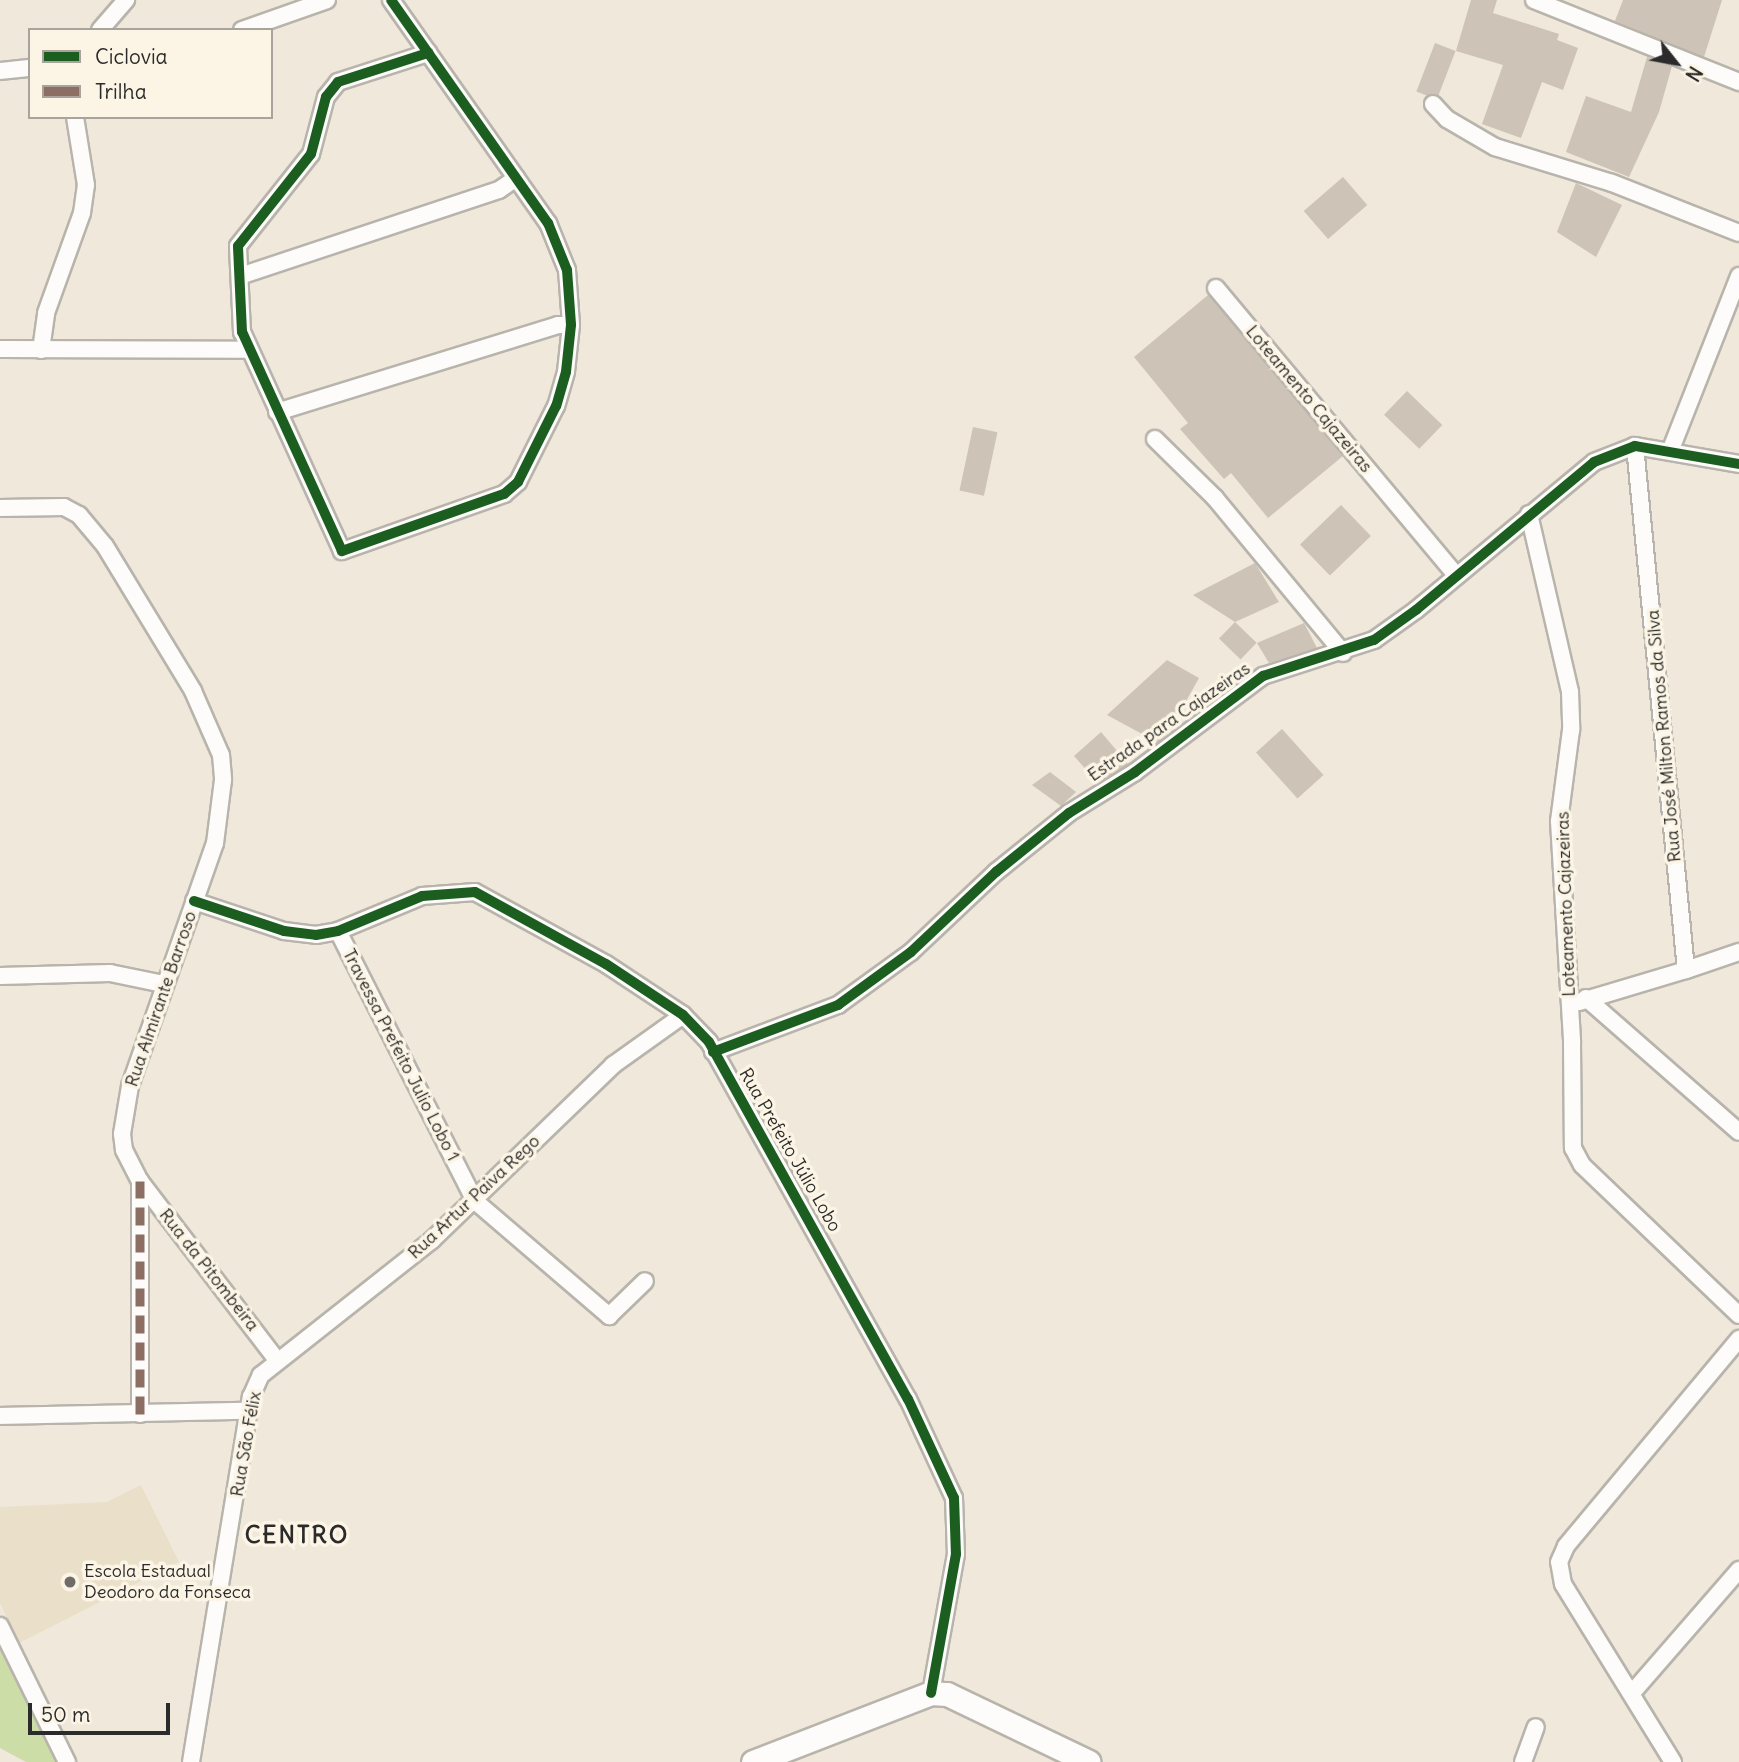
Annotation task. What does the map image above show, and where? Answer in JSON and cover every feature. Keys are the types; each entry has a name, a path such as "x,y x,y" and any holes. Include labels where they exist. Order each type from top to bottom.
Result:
{"street":[{"path":"102,28 126,0"},
{"path":"248,28 327,0"},
{"path":"391,0 548,223 562,254 570,288 571,325 566,372 556,406 518,482 504,494 342,551 248,350 242,332 238,246 311,154 326,97 338,82 428,53"},
{"path":"1534,0 1739,82"},
{"path":"0,71 28,68"},
{"path":"1433,104 1447,119 1494,147 1612,183 1739,233"},
{"path":"41,350 46,313 82,213 86,185 75,119"},
{"path":"240,276 499,190 516,178"},
{"path":"1671,449 1736,293 1739,276"},
{"name":"Loteamento Cajazeiras","path":"1216,288 1456,575"},
{"path":"278,412 558,325 571,325"},
{"path":"0,349 248,350"},
{"path":"1155,439 1223,507 1343,653"},
{"name":"Estrada para Cajazeiras","path":"713,1052 838,1005 911,952 1032,841 1135,772 1219,706 1263,676 1343,653 1374,640 1594,462 1635,446 1671,449 1739,464"},
{"name":"Rua José Milton Ramos da Silva","path":"1635,446 1686,970"},
{"name":"Rua Almirante Barroso","path":"0,508 64,507 79,515 106,546 193,691 221,755 223,780 215,843 163,985 130,1086 122,1133 124,1150 140,1181 140,1414"},
{"name":"Loteamento Cajazeiras","path":"1529,513 1570,692 1571,730 1559,821 1570,1006 1570,1127 1576,1155 1739,1315"},
{"name":"Rua Prefeito Júlio Lobo","path":"194,901 284,931 316,935 338,931 422,896 475,892 606,964 683,1015 713,1052 902,1387 954,1498 956,1554 931,1693"},
{"name":"Travessa Prefeito Julio Lobo 1","path":"338,931 475,1201 609,1316 645,1281"},
{"path":"1570,1006 1586,998 1739,952"},
{"path":"0,976 110,973 163,985"},
{"path":"1586,998 1739,1132"},
{"name":"Rua Artur Paiva Rego","path":"261,1375 475,1201 613,1065 683,1015"},
{"name":"Rua da Pitombeira","path":"140,1181 277,1360"},
{"path":"1673,1762 1563,1584 1559,1562 1566,1546 1739,1339"},
{"name":"Rua São Félix","path":"191,1762 250,1411 261,1375"},
{"path":"0,1416 250,1411"},
{"path":"1632,1693 1739,1570"},
{"path":"0,1626 67,1762"},
{"path":"753,1762 931,1693 969,1704 1089,1762"},
{"path":"1523,1762 1536,1727"}],"shaded area":[{"name":"Escola Estadual Deodoro da Fonseca","path":"141,1485 179,1562 19,1643 0,1603 0,1507 107,1502"}],"green space":[{"path":"0,1626 74,1762 26,1762 0,1748"}],"building":[{"path":"1471,0 1497,0 1493,13 1559,34 1557,40 1578,48 1563,90 1542,82 1521,138 1482,124 1503,65 1456,51"},
{"path":"1623,0 1722,0 1704,57 1615,21"},
{"path":"1435,43 1456,51 1437,99 1416,92"},
{"path":"1647,57 1672,66 1659,112 1629,177 1566,152 1586,96 1631,112"},
{"path":"1343,177 1367,205 1328,239 1304,211"},
{"path":"1576,183 1622,205 1596,257 1557,232"},
{"path":"1208,295 1343,456 1268,518 1231,473 1224,479 1180,429 1188,423 1134,357"},
{"path":"1407,391 1442,425 1419,449 1384,415"},
{"path":"973,427 997,432 984,496 959,491"},
{"path":"1341,505 1371,536 1330,576 1300,545"},
{"path":"1255,563 1279,602 1235,622 1193,595"},
{"path":"1235,622 1257,643 1241,659 1219,639"},
{"path":"1304,623 1317,648 1269,663 1257,643"},
{"path":"1167,660 1199,678 1167,735 1157,742 1107,715"},
{"path":"1282,729 1323,775 1297,798 1256,752"},
{"path":"1101,732 1128,764 1098,783 1074,756"},
{"path":"1050,772 1076,792 1061,806 1032,785"}],"marked path":[{"path":"140,1181 140,1414"}],"cycle path":[{"path":"391,0 548,223 567,270 571,325 566,372 556,406 518,482 504,494 342,551 242,332 238,246 311,154 326,97 338,82 428,53"},
{"path":"713,1052 838,1005 911,952 996,872 1069,813 1135,772 1263,676 1374,640 1416,610 1594,462 1635,446 1739,464"},
{"path":"194,901 284,931 316,935 338,931 422,896 475,892 606,964 683,1015 709,1042 908,1399 954,1498 956,1554 931,1693"}],"place":[{"name":"Escola Estadual Deodoro da Fonseca","path":"70,1582"}],"district":[{"name":"CENTRO","path":"297,1535"}]}
